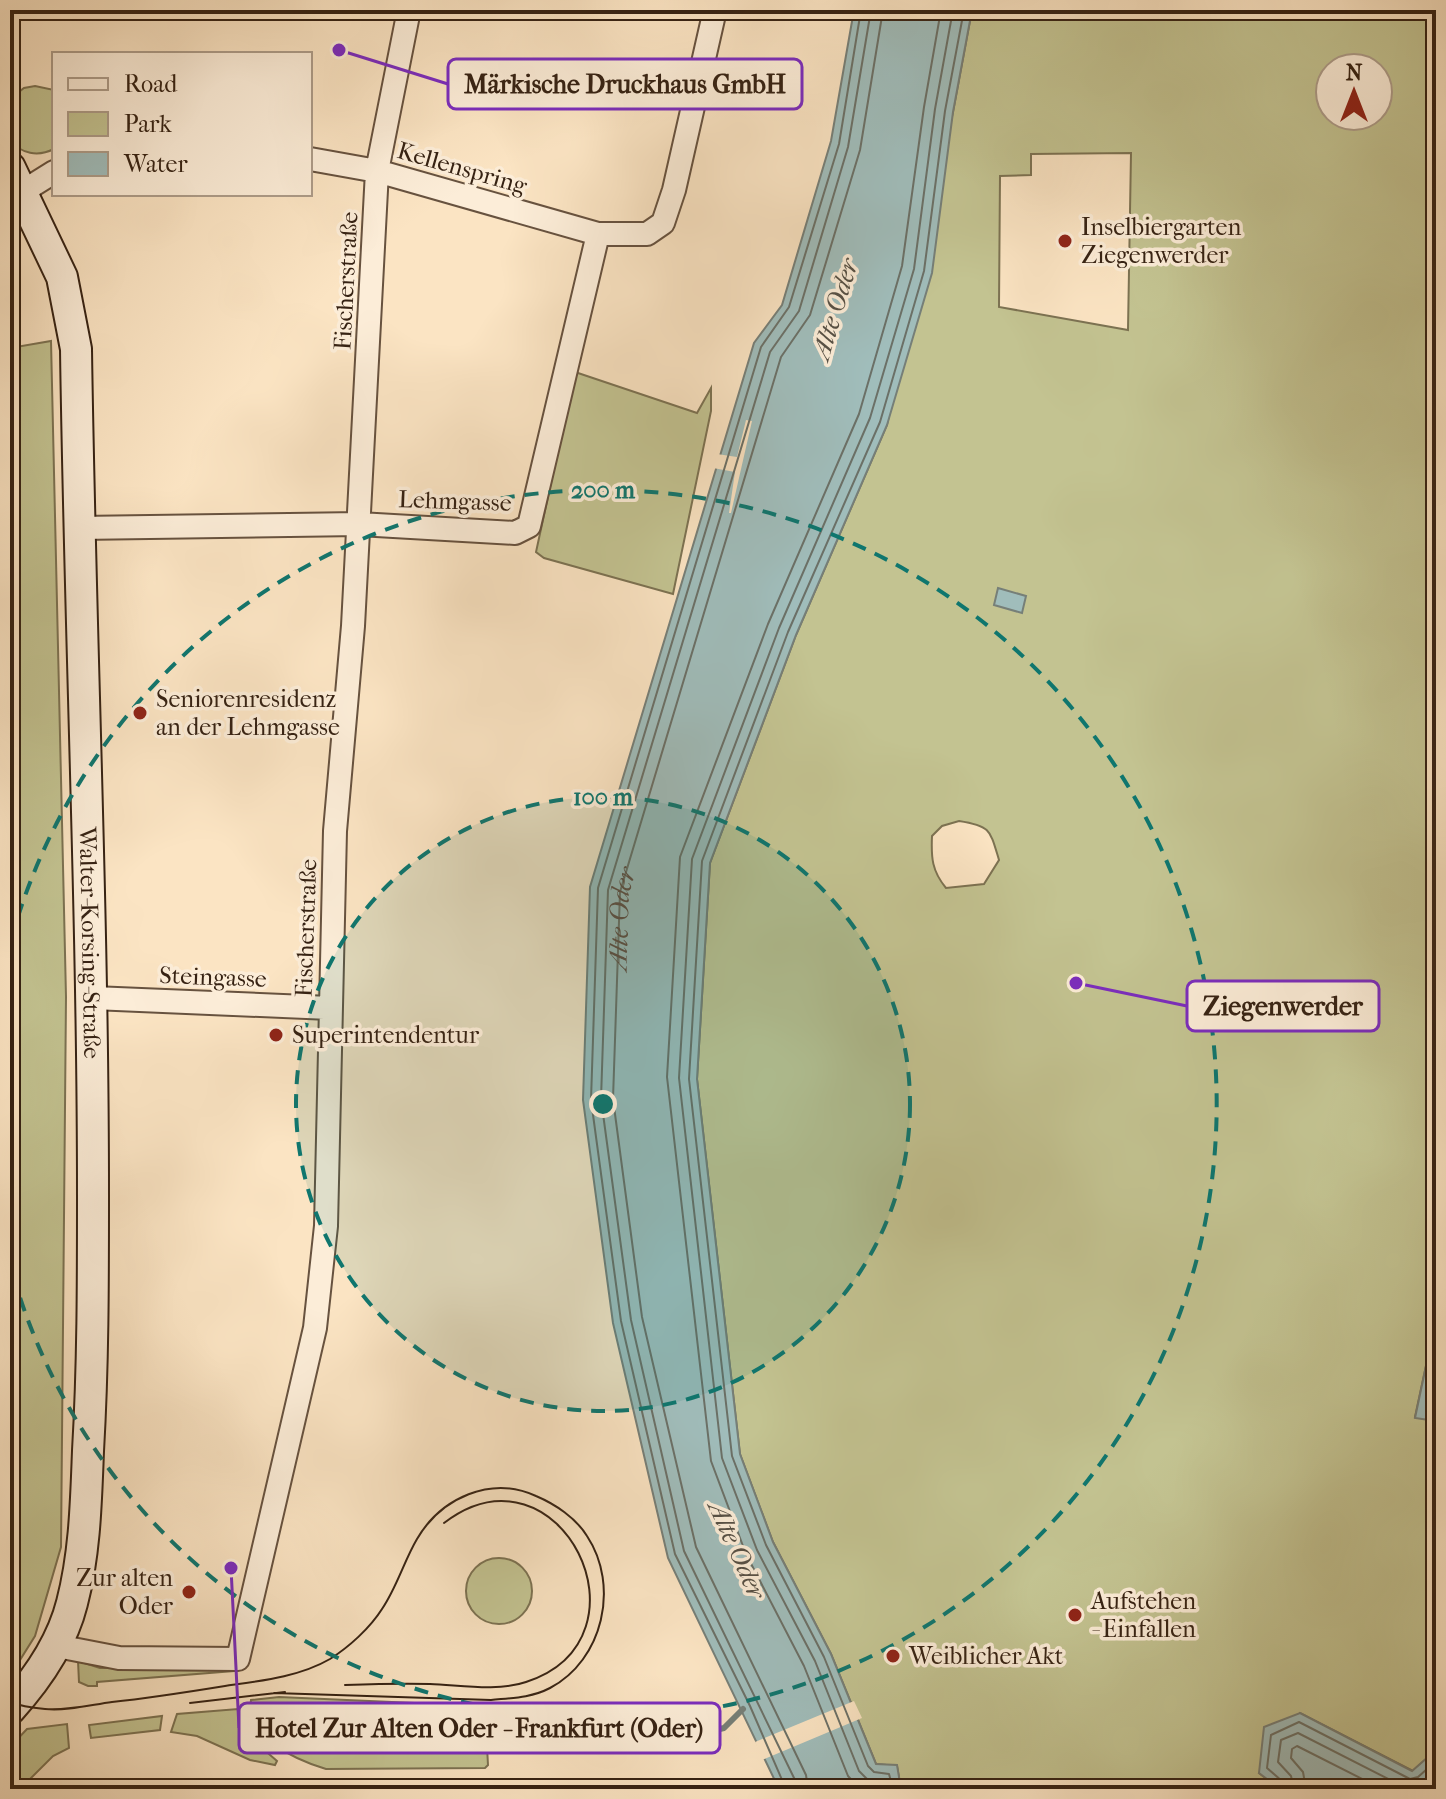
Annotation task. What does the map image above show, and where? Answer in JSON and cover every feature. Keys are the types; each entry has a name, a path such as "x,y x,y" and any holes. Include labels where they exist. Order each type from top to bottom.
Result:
{"street":[{"name":"Fischerstraße","path":"57,1646 119,1658 238,1659 315,1328 326,1226 335,831 353,626 377,171 409,10"},
{"name":"Kellenspring","path":"312,159 377,171 598,234 647,234 663,223 674,190 715,10"},
{"path":"16,180 52,172"},
{"name":"Walter-Korsing-Straße","path":"10,1708 57,1646 72,1602 84,1546 94,1353 93,998 75,332 62,277 16,180"},
{"name":"Lehmgasse","path":"79,528 359,524 515,533 529,526 598,234"},
{"name":"Steingasse","path":"93,998 330,1008"}],"green space":[{"path":"972,10 1436,10 1436,1319 1415,1417 1436,1421 1436,1574 1431,1581 1436,1622 1436,1750 1413,1771 1300,1713 1259,1773 1280,1789 901,1789 897,1766 876,1764 831,1654 773,1542 740,1454 697,1079 710,863 796,635 887,425","holes":["1131,153 1128,330 999,307 1000,176 1031,175 1031,154","959,821 988,831 999,860 984,884 946,888 933,864 932,836 942,826"]},
{"path":"35,86 52,90 52,150 36,153 25,151 10,140 10,99 24,88"},
{"path":"51,341 66,997 61,1547 35,1636 10,1676 10,348"},
{"path":"575,372 697,413 711,388 711,411 673,594 544,558 536,552"},
{"path":"505,1558 523,1567 530,1578 530,1604 523,1615 512,1622 493,1624 475,1615 468,1604 466,1585 475,1567 486,1560"},
{"path":"78,1661 100,1668 228,1668 234,1671 97,1682 97,1686 88,1686 79,1682"},
{"path":"279,1697 482,1706 485,1709 488,1765 485,1768 326,1769 288,1753 256,1726 251,1700"},
{"path":"238,1709 254,1741 277,1761 275,1765 250,1760 197,1736 171,1732 177,1714"},
{"path":"162,1716 160,1730 91,1738 89,1725"},
{"path":"67,1724 69,1748 53,1756 20,1789 10,1789 10,1747 27,1729"}],"water":[{"name":"Alte Oder","path":"854,10 972,10 953,112 932,273 887,425 796,635 710,863 697,1079 740,1454 773,1542 831,1654 876,1764 897,1765 901,1789 779,1789 668,1558 613,1323 583,1100 590,887 754,343 782,305 831,141"},
{"path":"998,588 1026,596 1022,613 994,605"},
{"path":"1436,1319 1436,1421 1415,1418"},
{"path":"1300,1713 1412,1771 1436,1750 1436,1789 1280,1789 1259,1773 1264,1727"}],"pier":[{"path":"746,420 752,421 729,513 735,472 713,468 717,454 737,457"},
{"path":"854,1701 862,1718 762,1760 755,1742"}],"waterway":[{"path":"551,1744 603,1744 698,1734 724,1728 743,1709"}],"tram line":[{"path":"10,1702 41,1709 70,1708 265,1680 318,1665 352,1643 377,1616 392,1592 412,1547 439,1512 469,1494 485,1490 519,1490 550,1503 577,1523 597,1556 603,1577 604,1599 594,1641 568,1675 536,1694 491,1700 274,1693"},
{"path":"345,1685 515,1685 566,1659 586,1626 589,1589 578,1553 556,1523 524,1505 486,1503 444,1523"},
{"path":"190,1703 285,1692"}],"place":[{"name":"Märkische Druckhaus GmbH","path":"339,50"},
{"name":"Inselbiergarten Ziegenwerder","path":"1065,241"},
{"name":"Seniorenresidenz an der Lehmgasse","path":"140,713"},
{"name":"Ziegenwerder","path":"1076,983"},
{"name":"Superintendentur","path":"276,1035"},
{"name":"Hotel Zur Alten Oder - Frankfurt (Oder)","path":"231,1568"},
{"name":"Zur alten Oder","path":"189,1592"},
{"name":"Aufstehen - Einfallen","path":"1075,1615"},
{"name":"Weiblicher Akt","path":"893,1656"}]}
